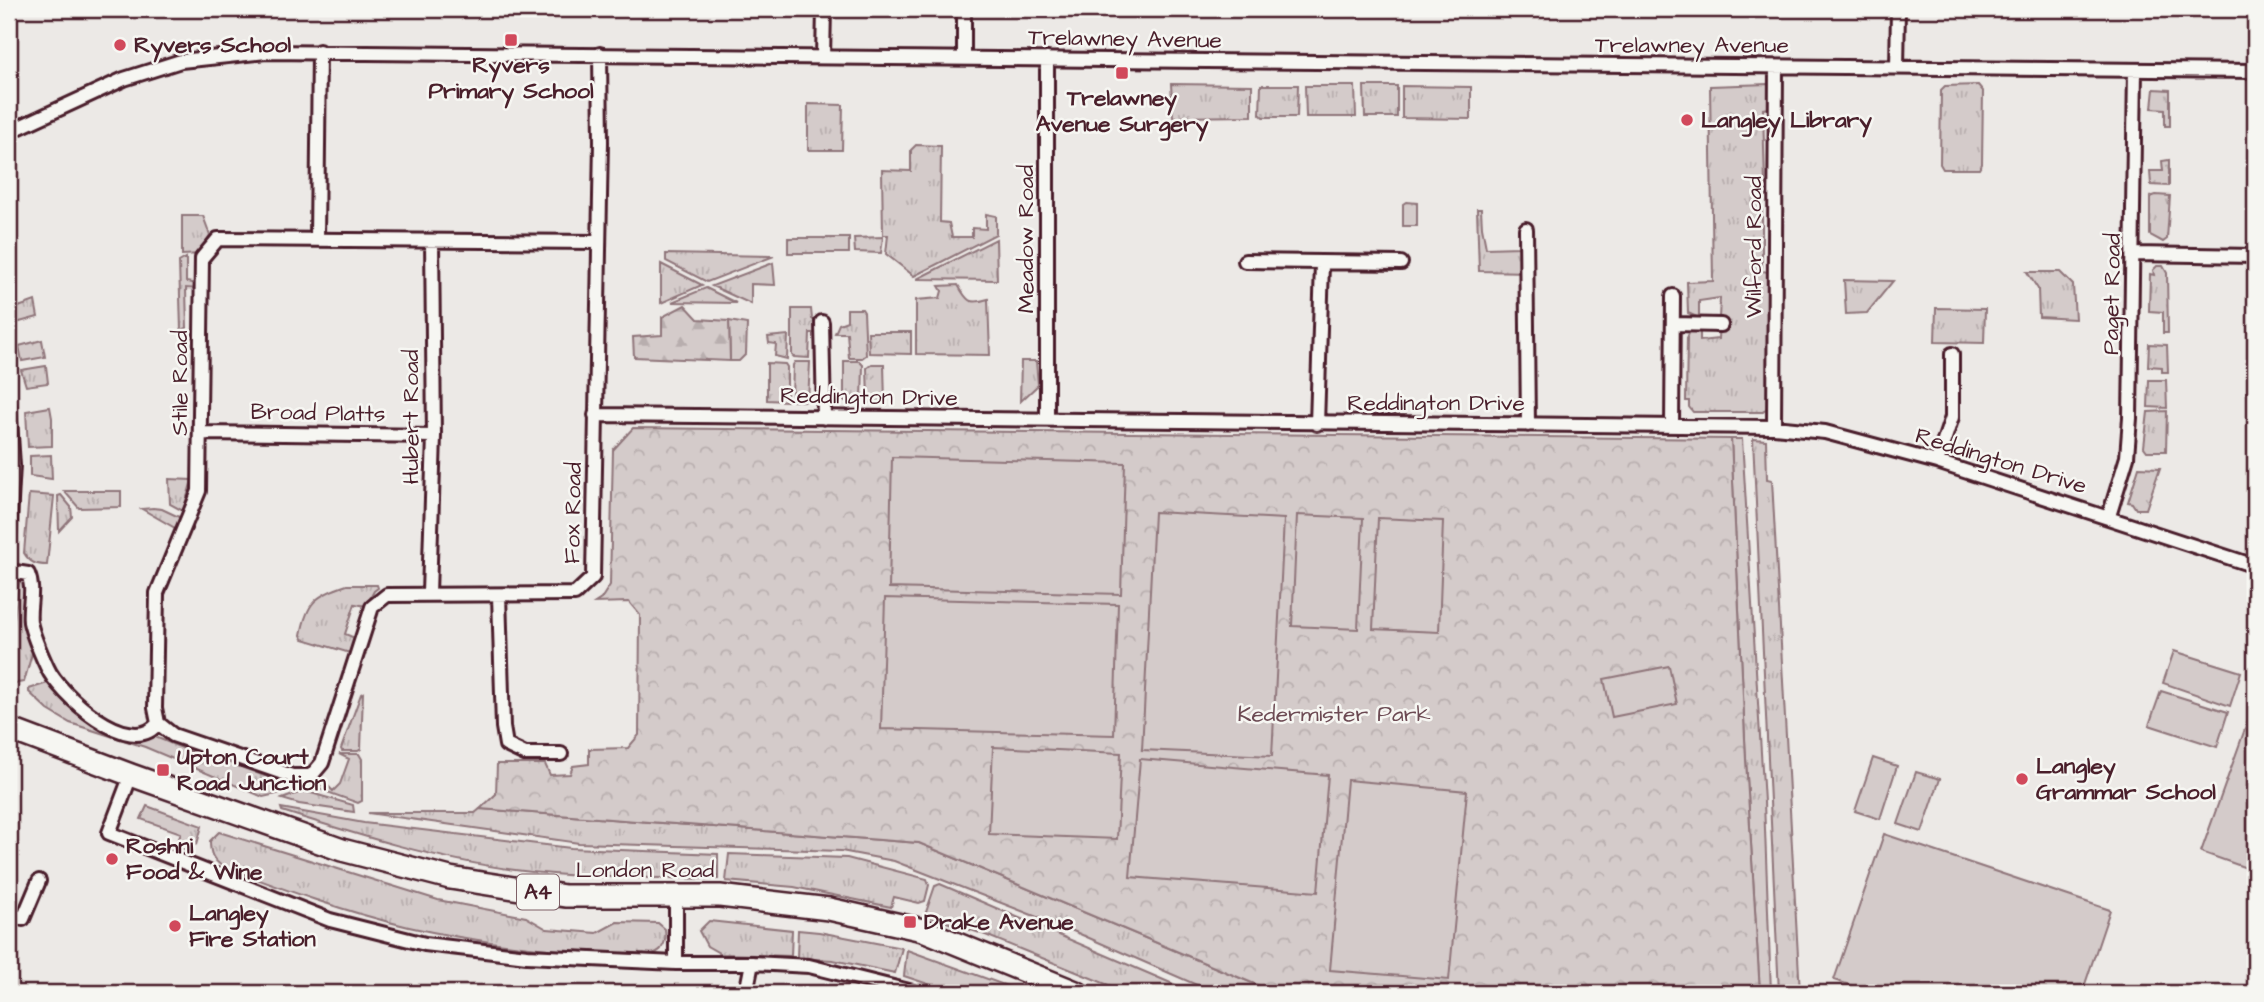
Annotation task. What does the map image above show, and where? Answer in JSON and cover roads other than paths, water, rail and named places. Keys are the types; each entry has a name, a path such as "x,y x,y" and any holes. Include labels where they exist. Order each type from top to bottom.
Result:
{"main road":[{"name":"London Road","path":"9,729 342,850 450,878 565,896 720,896 829,909 922,930 1078,993"}],"street":[{"path":"823,57 824,9"},
{"path":"964,9 964,58"},
{"path":"1898,9 1898,68"},
{"path":"317,239 319,51"},
{"name":"Trelawney Avenue","path":"9,132 124,79 181,61 266,52 2255,71"},
{"name":"Fox Road","path":"158,723 173,735 292,776 311,776 322,763 372,607 387,595 575,594 593,577 601,142 600,54"},
{"name":"Meadow Road","path":"1047,59 1047,420"},
{"name":"Wilford Road","path":"1774,426 1776,67"},
{"name":"Paget Road","path":"2109,516 2127,457 2130,418 2135,70"},
{"path":"1526,229 1528,425"},
{"name":"Stile Road","path":"158,723 155,708 157,593 199,491 202,258 218,239 599,242"},
{"name":"Hubert Road","path":"429,593 434,436 432,242"},
{"path":"2134,254 2255,256"},
{"path":"1245,261 1401,263"},
{"path":"1317,424 1322,264"},
{"path":"1672,426 1673,296"},
{"path":"822,323 824,418"},
{"path":"1673,324 1721,325"},
{"path":"1937,462 1952,417 1952,354"},
{"path":"9,406 13,465 9,536"},
{"name":"Reddington Drive","path":"595,415 1317,424 1774,426 1825,432 1937,462 2109,516 2255,566"},
{"name":"Broad Platts","path":"201,433 434,436"},
{"path":"9,571 28,574 32,583 30,621 48,670 86,712 116,731 128,733 141,733 155,728 158,723"},
{"path":"499,595 503,727 506,746 525,754 561,754"},
{"path":"131,775 108,832 330,920 425,944 527,956 676,963 751,962 809,967 916,993"},
{"path":"9,913 23,919 39,881"},
{"path":"676,895 676,963"},
{"path":"746,993 751,962"}],"place":[{"name":"Ryvers Primary School","path":"511,40"},
{"name":"Ryvers School","path":"120,45"},
{"name":"Trelawney Avenue Surgery","path":"1122,73"},
{"name":"Langley Library","path":"1687,120"},
{"name":"Upton Court Road Junction","path":"163,770"},
{"name":"Langley Grammar School","path":"2022,779"},
{"name":"Roshni Food & Wine","path":"112,859"},
{"name":"Drake Avenue","path":"910,922"},
{"name":"Langley Fire Station","path":"175,926"}],"park label":[{"name":"Kedermister Park","path":"1334,714"}]}
